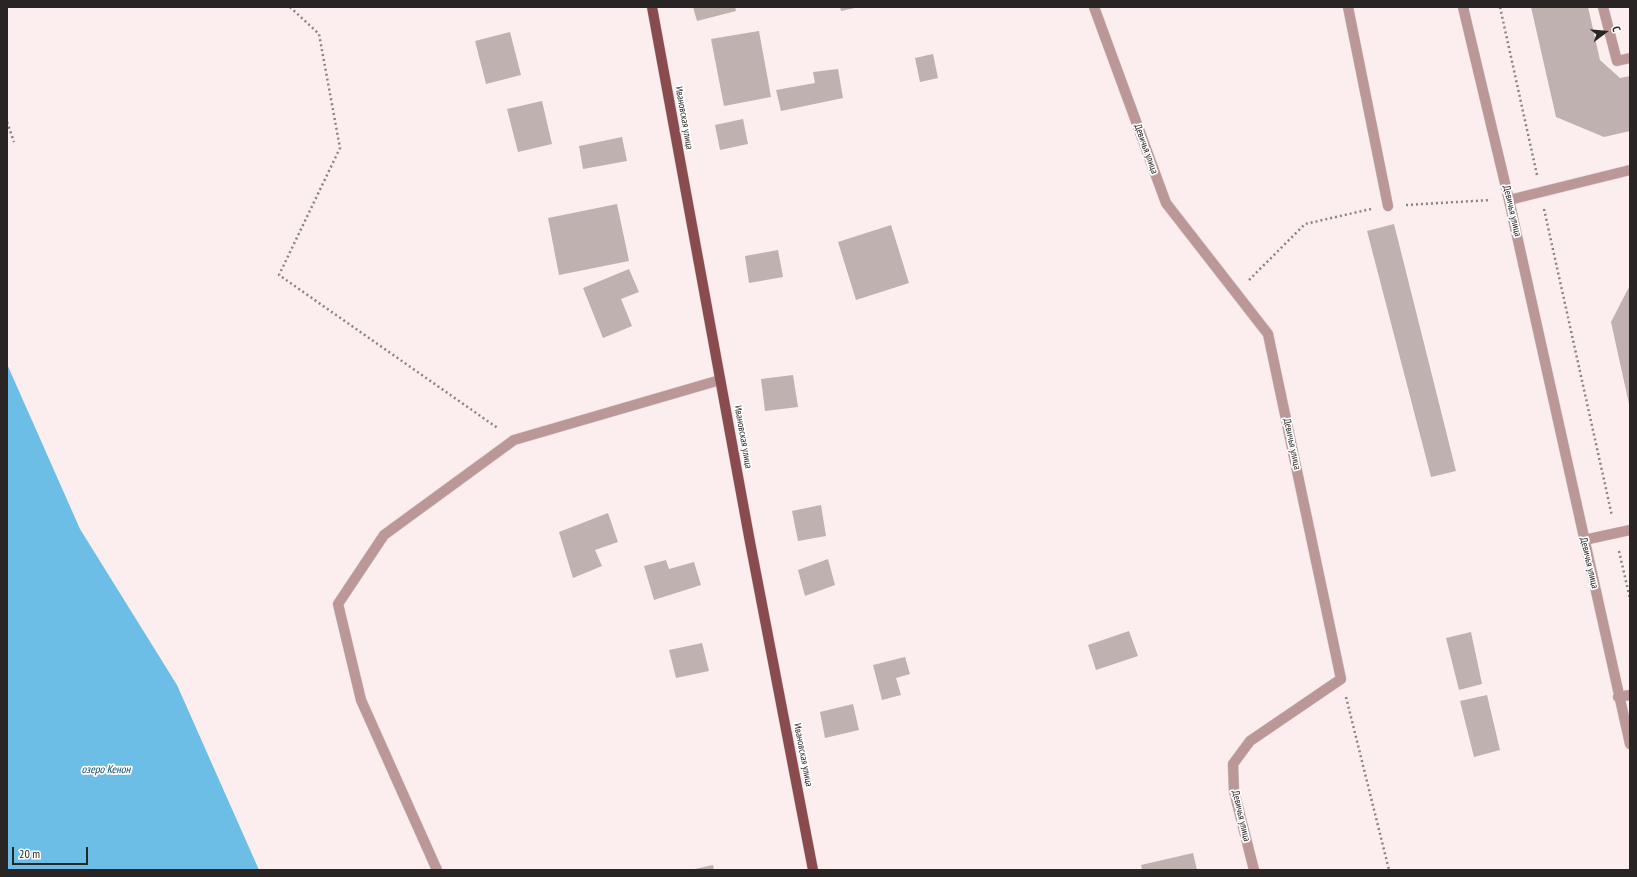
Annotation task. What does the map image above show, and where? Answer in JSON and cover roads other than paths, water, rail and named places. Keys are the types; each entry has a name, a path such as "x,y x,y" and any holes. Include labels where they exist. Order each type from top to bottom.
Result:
{"main road":[{"name":"Ивановская улица","path":"652,7 720,380 814,870"}],"street":[{"name":"Девичья улица","path":"1094,7 1166,203 1268,334 1341,679 1250,741 1233,764 1234,791 1254,870"},
{"path":"1348,7 1388,206"},
{"name":"Девичья улица","path":"1463,7 1509,200 1618,697 1630,744"},
{"path":"1604,7 1618,61 1630,58"},
{"path":"1509,200 1630,170"},
{"path":"437,870 361,700 338,604 384,535 514,440 720,380"},
{"path":"1584,540 1630,530"},
{"path":"1618,697 1630,695"}],"water":[{"name":"озеро Кенон","path":"7,364 80,529 177,685 259,870 7,870"}]}
